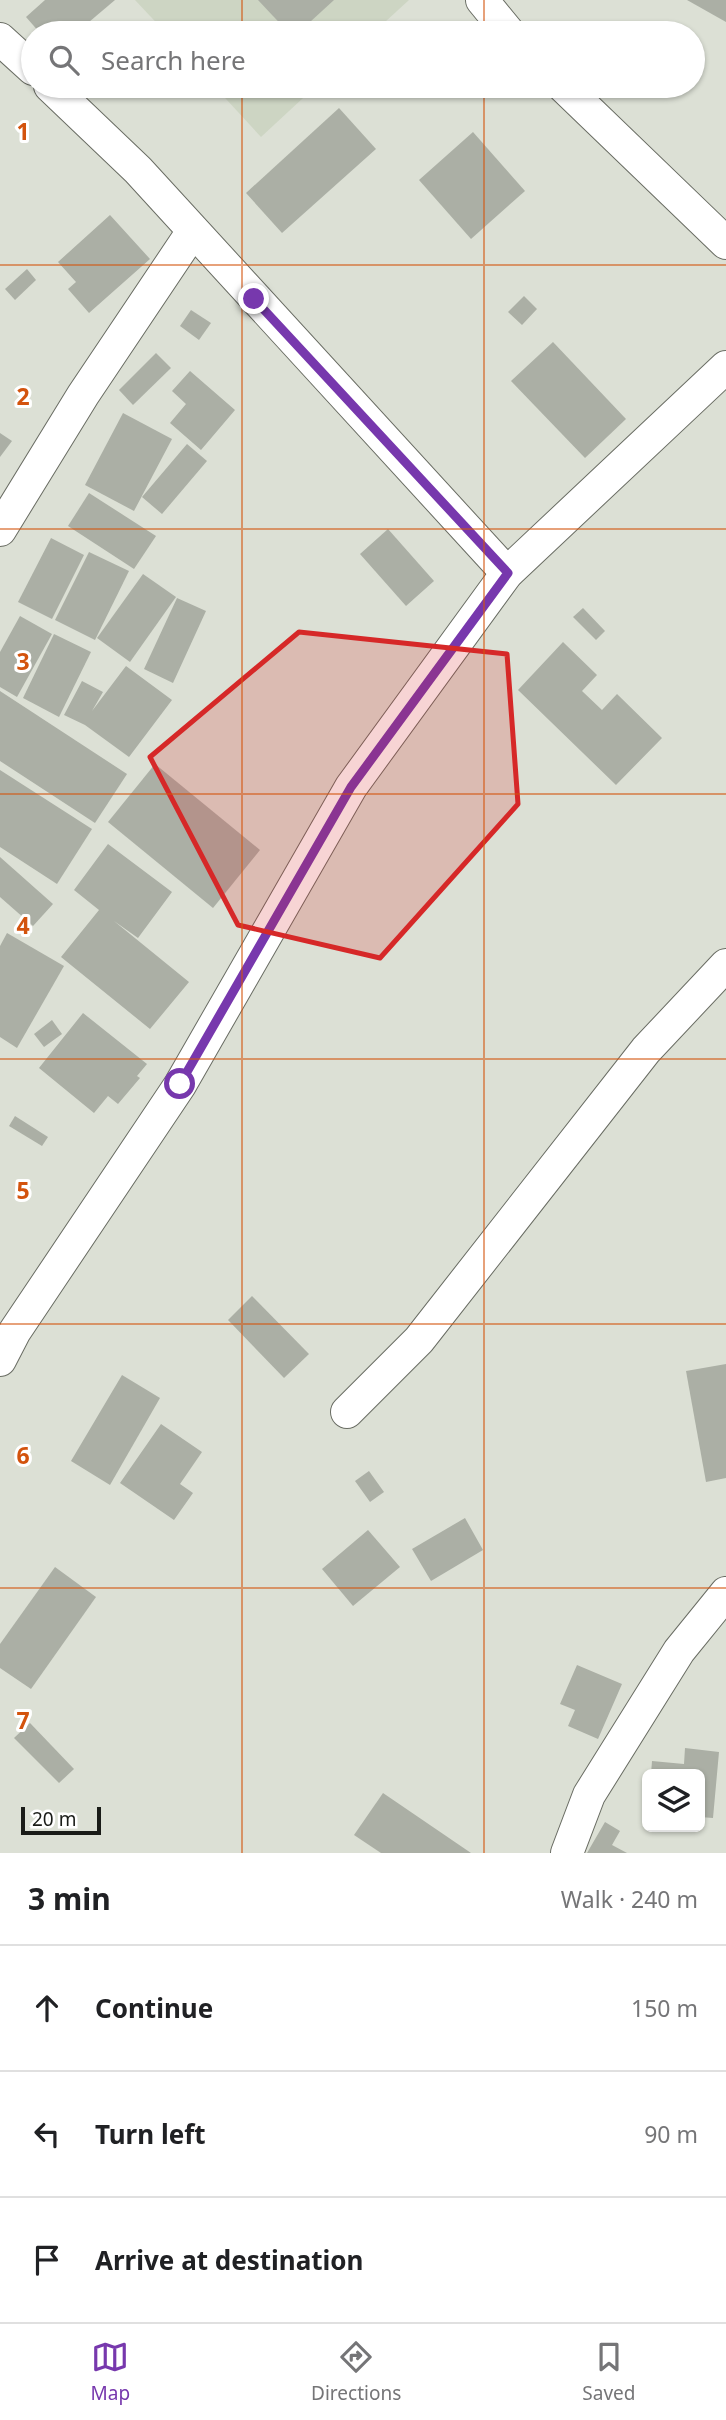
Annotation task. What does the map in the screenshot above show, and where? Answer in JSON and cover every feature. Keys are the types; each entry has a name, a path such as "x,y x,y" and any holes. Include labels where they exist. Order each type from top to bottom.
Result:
{"street":[{"path":"482,0 499,21"},
{"path":"0,39 21,58"},
{"path":"63,98 138,170 508,573"},
{"path":"575,98 726,243"},
{"path":"0,530 83,395 193,231"},
{"path":"0,1360 15,1331 180,1084 351,787 508,573 726,367"},
{"path":"347,1412 419,1340 646,1050 726,965"},
{"path":"567,1853 589,1795 679,1651 726,1593"}],"highlighted area":[{"path":"299,632 507,654 518,804 380,958 238,925 150,757"}],"shaded area":[{"path":"135,0 409,0 386,21 155,21"},
{"path":"225,98 303,98 261,137"}],"building":[{"path":"45,0 115,0 90,21 30,21 26,17"},
{"path":"258,0 334,0 311,21 278,21"},
{"path":"687,0 726,0 726,22"},
{"path":"339,108 376,149 282,233 246,193"},
{"path":"473,132 525,191 471,239 419,180"},
{"path":"110,215 150,259 89,313 68,289 76,282 58,262"},
{"path":"27,269 36,280 15,300 5,289"},
{"path":"524,296 537,309 522,325 508,312"},
{"path":"191,310 211,323 199,340 180,326"},
{"path":"553,342 626,419 585,458 511,381"},
{"path":"156,353 171,368 133,405 119,390"},
{"path":"190,371 235,410 201,450 170,423 186,404 172,391"},
{"path":"123,413 172,439 134,511 85,485"},
{"path":"0,433 12,441 0,457"},
{"path":"187,444 207,461 162,514 142,497"},
{"path":"89,493 156,536 134,569 68,526"},
{"path":"388,529 434,581 406,606 360,554"},
{"path":"51,538 84,555 52,619 18,602"},
{"path":"89,552 129,571 95,640 55,620"},
{"path":"143,574 176,597 130,662 97,638"},
{"path":"177,598 206,611 173,683 144,669"},
{"path":"583,608 605,631 596,640 573,617"},
{"path":"20,616 52,634 17,697 0,687 0,652"},
{"path":"54,634 91,652 59,717 23,698"},
{"path":"563,642 597,675 582,691 602,710 617,694 662,738 616,785 518,690"},
{"path":"126,666 172,700 129,757 85,725 64,715 82,681 103,692 92,711"},
{"path":"0,691 127,774 95,823 0,761"},
{"path":"155,764 260,850 213,908 108,822"},
{"path":"0,770 92,829 57,884 0,847"},
{"path":"108,844 172,892 138,938 114,921 189,982 150,1029 61,957 99,910 74,890"},
{"path":"0,857 53,904 33,926 0,897"},
{"path":"7,933 64,966 17,1048 0,1037 0,946"},
{"path":"83,1013 147,1064 137,1076 140,1078 118,1104 108,1096 94,1113 39,1068"},
{"path":"52,1020 62,1034 44,1047 34,1034"},
{"path":"15,1116 48,1137 42,1146 9,1126"},
{"path":"252,1296 309,1354 284,1378 228,1320"},
{"path":"726,1364 726,1478 706,1482 686,1371"},
{"path":"122,1375 160,1398 110,1485 71,1461"},
{"path":"161,1424 202,1452 180,1484 193,1493 174,1520 120,1483"},
{"path":"369,1471 384,1492 370,1502 355,1481"},
{"path":"465,1518 483,1550 431,1581 412,1549"},
{"path":"368,1530 400,1567 353,1606 322,1569"},
{"path":"55,1567 96,1597 31,1689 0,1668 0,1644"},
{"path":"577,1665 622,1684 598,1739 568,1726 575,1710 560,1704"},
{"path":"30,1723 74,1769 59,1783 14,1738"},
{"path":"685,1748 719,1752 713,1818 705,1817 705,1769 651,1769 652,1761 684,1764"},
{"path":"383,1793 471,1853 381,1853 354,1835"},
{"path":"605,1822 620,1831 612,1845 627,1853 587,1853"}],"route":[{"path":"180,1084 351,787 508,573 254,299"}]}
